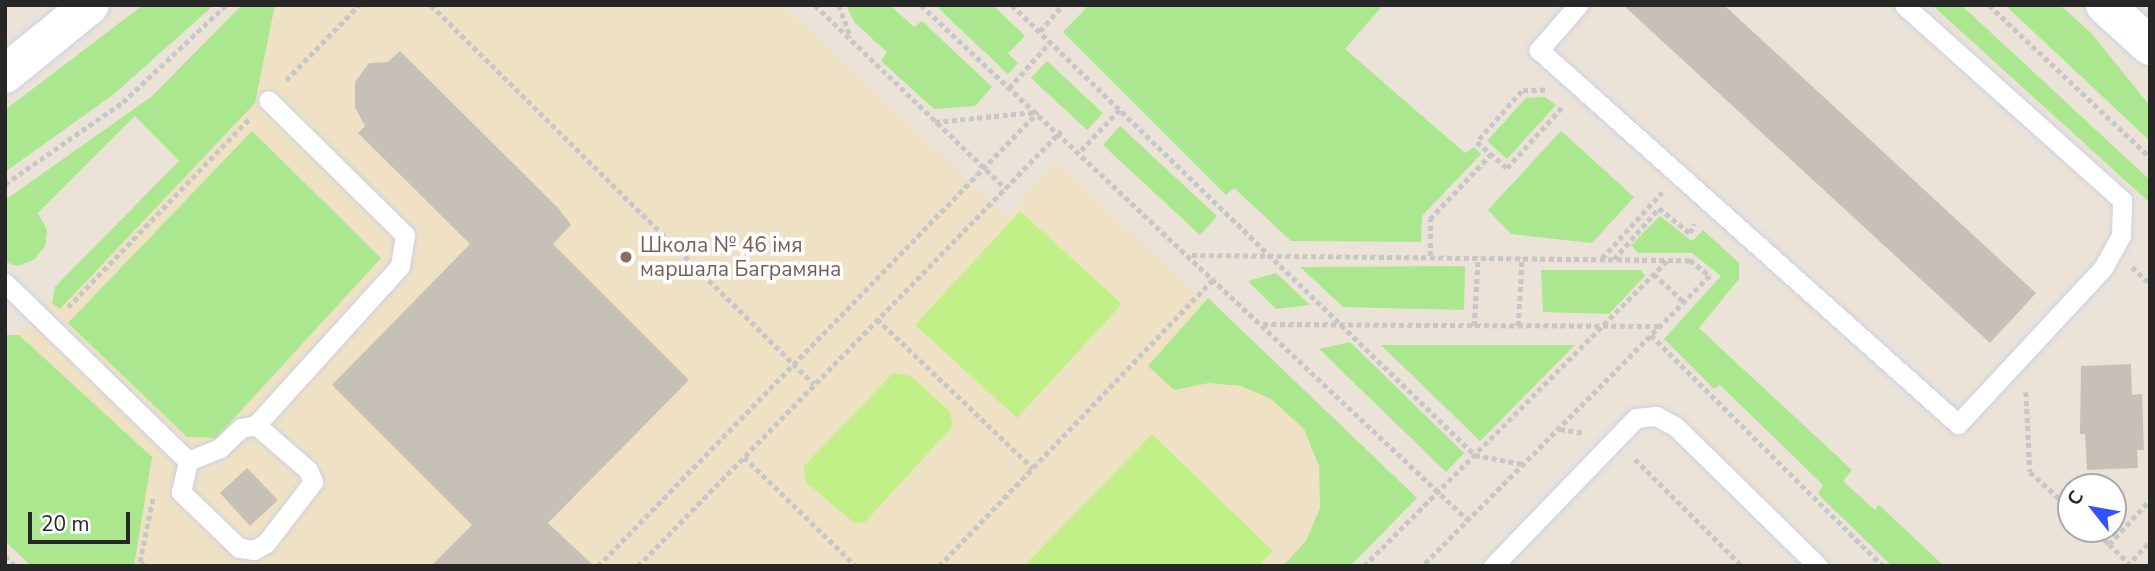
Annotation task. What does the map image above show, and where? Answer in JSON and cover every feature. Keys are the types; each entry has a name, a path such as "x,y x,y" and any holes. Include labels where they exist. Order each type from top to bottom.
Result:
{"street":[{"path":"5,74 90,5"},
{"path":"2105,5 2150,46"}],"lane":[{"path":"1578,5 1539,50 1958,424 2103,268 2121,235 2122,200 1904,5"},
{"path":"188,461 220,448 241,428 256,425 400,266 405,235 268,100"},
{"path":"5,283 188,461"},
{"path":"1493,566 1636,418 1656,416 1675,426 1818,566"},
{"path":"188,461 181,492 190,505 239,548 254,550 266,543 313,482 308,470 256,425"}],"path":[{"path":"5,184 123,102 226,5"},
{"path":"50,326 359,5"},
{"path":"431,5 814,384"},
{"path":"815,5 1004,188"},
{"path":"839,5 853,42"},
{"path":"921,5 1009,88 1061,131 1468,520"},
{"path":"1012,5 1347,325 1475,455 1524,464"},
{"path":"1040,31 1063,5"},
{"path":"1989,5 2150,157"},
{"path":"1009,88 1051,41"},
{"path":"1545,90 1522,91 1477,142 1507,168 1563,106"},
{"path":"1081,150 1121,108"},
{"path":"598,566 1038,112"},
{"path":"935,122 1038,112"},
{"path":"638,566 1061,131"},
{"path":"1430,256 1430,219 1490,154"},
{"path":"1601,259 1661,193 1670,201"},
{"path":"1614,259 1659,208 1690,233 1696,226 1687,218"},
{"path":"1192,255 1690,260 1710,276 1423,566"},
{"path":"1474,326 1478,256"},
{"path":"1518,326 1522,257"},
{"path":"1364,566 1668,260"},
{"path":"1654,274 1684,303"},
{"path":"939,566 1214,277"},
{"path":"877,319 1033,468"},
{"path":"1263,324 1660,326"},
{"path":"1651,335 1883,566"},
{"path":"2025,384 2030,472 2057,496"},
{"path":"1559,428 1615,439 1742,566"},
{"path":"744,457 856,566"},
{"path":"144,566 140,562 156,484"},
{"path":"2150,500 2109,544 2128,564 2150,541"},
{"path":"5,556 15,566"}],"shaded area":[{"name":"Школа № 46 імя маршала Баграмяна","path":"254,5 782,5 1007,217 1056,162 1385,472 1294,566 124,566 5,345 241,111"}],"green space":[{"path":"143,5 214,5 114,94 5,172 5,110"},
{"path":"242,5 275,5 255,103 60,309 52,303 55,287 179,161 135,116 38,213 47,230 45,246 35,259 18,266 5,262 5,200 151,97"},
{"path":"846,5 890,5 914,27 922,21 992,87 975,106 934,109 881,61 887,52 854,22"},
{"path":"935,5 993,5 1025,36 1008,53 1018,63 1008,74"},
{"path":"1089,5 1383,5 1345,49 1465,153 1474,147 1481,154 1422,216 1421,242 1291,241 1234,188 1226,195 1063,32"},
{"path":"1932,5 1961,5 2150,180 2150,203"},
{"path":"2005,5 2060,5 2092,34 2150,106 2150,141"},
{"path":"1047,61 1103,113 1087,130 1031,78"},
{"path":"1545,97 1556,105 1507,159 1487,141 1526,98"},
{"path":"1120,126 1217,216 1200,235 1103,145"},
{"path":"252,131 381,258 216,438 187,437 68,323"},
{"path":"1561,131 1634,197 1592,243 1511,234 1488,210"},
{"path":"1020,211 1122,304 1017,418 915,325"},
{"path":"1660,216 1692,241 1703,230 1739,263 1739,279 1699,328 1852,470 1843,481 1875,510 1879,505 1944,566 1892,566 1818,494 1823,485 1720,385 1714,389 1664,339 1721,276 1692,253 1638,253 1631,245"},
{"path":"1465,266 1464,310 1343,307 1300,267"},
{"path":"1541,270 1641,270 1645,276 1609,314 1543,312"},
{"path":"1276,273 1310,305 1276,309 1248,281"},
{"path":"1208,298 1417,498 1350,566 1283,566 1306,541 1320,508 1319,466 1304,429 1271,399 1241,386 1209,383 1174,390 1148,366"},
{"path":"5,335 19,335 152,457 134,566 31,566 5,541"},
{"path":"1350,342 1464,453 1446,472 1319,349"},
{"path":"1381,345 1575,345 1480,441"},
{"path":"893,373 911,376 950,412 953,426 865,522 855,524 806,482 803,467"},
{"path":"1152,434 1273,551 1258,566 1024,566"}],"building":[{"path":"1623,5 1724,5 2036,293 1990,343"},
{"path":"400,51 559,209 571,225 553,244 689,380 548,523 594,566 431,566 472,525 332,385 470,244 358,133 365,126 355,107 355,82 369,63 388,62"},
{"path":"2131,364 2132,395 2142,394 2144,450 2137,450 2138,468 2087,470 2085,434 2080,434 2081,366"},
{"path":"247,468 278,500 250,526 220,493"}],"place":[{"name":"Школа № 46 імя маршала Баграмяна","path":"626,257"}]}
